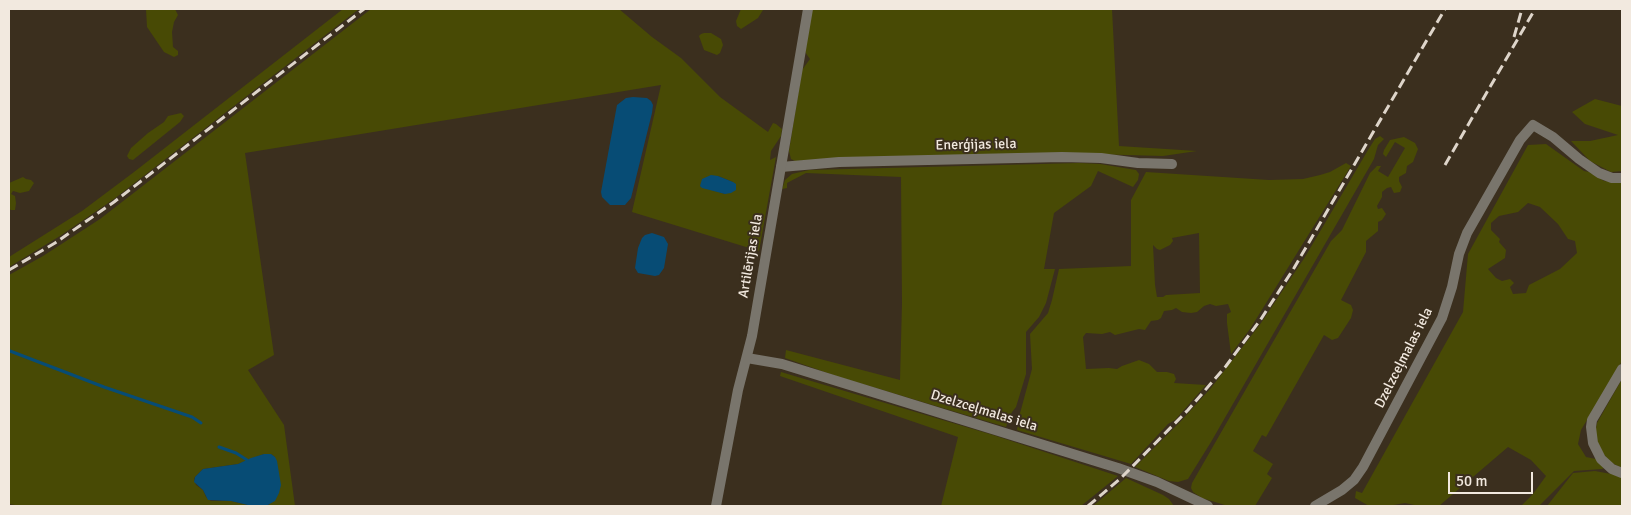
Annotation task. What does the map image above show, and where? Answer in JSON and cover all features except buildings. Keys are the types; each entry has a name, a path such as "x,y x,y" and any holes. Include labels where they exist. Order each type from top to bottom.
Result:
{"street":[{"name":"Artilērijas iela","path":"716,506 738,390 747,358 808,9"},
{"name":"Dzelzceļmalas iela","path":"1315,506 1348,485 1363,467 1442,318 1452,287 1459,254 1467,233 1520,140 1533,125 1553,137 1599,173 1622,178"},
{"name":"Enerģijas iela","path":"781,167 839,162 1062,157 1172,164"},
{"name":"Dzelzceļmalas iela","path":"747,358 782,364 1118,468 1157,482 1208,506"},
{"path":"1622,369 1592,420 1591,427 1593,442 1601,459 1612,469 1622,473"}],"shaded area":[{"path":"146,9 175,9 178,15 172,32 173,47 178,51 178,55 174,57 164,52 147,27"},
{"path":"343,9 359,9 114,199 60,236 9,267 9,257 82,211"},
{"path":"371,9 619,9 652,37 681,58 720,97 768,132 773,123 782,129 781,136 771,151 770,160 776,157 759,251 632,212 661,85 245,153 274,355 248,370 284,425 295,506 266,506 269,505 275,457 271,454 264,454 238,464 203,469 194,479 196,485 203,490 206,497 211,501 231,501 252,506 21,506 9,504 9,275 43,256 100,219","holes":["718,176 733,182 725,194 700,186"]},
{"path":"741,9 763,10 758,18 741,29 737,26 736,21"},
{"path":"812,9 1112,9 1119,146 1197,151 1163,156 1091,154 795,161 791,159 789,151 802,70 810,59 805,52"},
{"path":"704,33 711,33 721,39 723,45 720,53 717,55 704,50 699,36"},
{"path":"1595,99 1622,106 1622,171 1611,172 1590,161 1571,141 1590,141 1618,135 1585,124 1572,112"},
{"path":"181,113 184,116 180,122 133,160 129,159 127,156 131,148 164,122 168,116"},
{"path":"1380,136 1384,139 1378,145 1374,159 1188,479 1178,482 1169,481 1135,467 1211,388 1261,323 1305,257 1375,139"},
{"path":"1404,137 1415,143 1418,149 1413,162 1407,166 1406,173 1399,177 1402,187 1400,192 1394,193 1391,187 1382,192 1382,197 1377,206 1378,209 1382,208 1386,214 1378,222 1378,231 1366,241 1366,252 1341,300 1351,305 1353,310 1351,318 1338,338 1332,340 1324,335 1266,437 1262,435 1253,451 1273,464 1267,474 1272,478 1255,506 1228,506 1202,498 1193,492 1191,488 1192,483 1331,241 1342,230 1370,173 1377,166 1381,166 1378,171 1388,177 1405,148 1395,142 1386,157 1383,154 1390,140"},
{"path":"1546,144 1584,171 1604,181 1622,183 1622,361 1581,430 1578,444 1586,457 1596,459 1606,467 1574,471 1539,506 1521,506 1533,494 1546,476 1531,460 1508,447 1439,506 1419,506 1405,503 1388,506 1369,506 1355,498 1356,491 1362,493 1463,312 1468,254 1528,145","holes":["1528,203 1540,207 1558,224 1568,239 1575,241 1577,253 1560,269 1529,285 1526,293 1513,294 1510,287 1514,283 1510,279 1502,281 1496,278 1488,269 1505,258 1506,250 1499,242 1500,239 1491,230 1491,223 1499,216 1518,212"]},
{"path":"1346,163 1351,166 1250,329 1231,354 1227,314 1231,312 1228,304 1216,306 1210,304 1197,312 1191,313 1182,312 1176,308 1164,311 1161,318 1151,321 1145,330 1139,329 1115,335 1110,332 1102,334 1086,333 1083,337 1086,369 1117,369 1139,360 1149,364 1157,372 1174,374 1176,379 1174,383 1206,385 1175,420 1168,424 1131,464 1017,430 1032,369 1030,334 1048,313 1059,269 1131,266 1131,200 1146,172 1269,180 1303,179 1330,172","holes":["1199,233 1200,293 1157,297 1153,245 1160,250 1170,245 1173,241 1172,238"]},
{"path":"1100,164 1136,170 1139,174 1138,180 1133,187 1098,171 1091,186 1054,213 1044,269 1055,269 1046,303 1039,317 1026,332 1026,374 1016,407 1006,427 836,376 785,358 786,350 900,380 902,303 901,177 806,173 787,183 787,188 782,189 785,180 792,174 809,170"},
{"path":"23,177 34,183 29,191 20,193 13,191 11,194 15,196 16,203 15,210 11,210 9,209 9,183"},
{"path":"781,372 993,435 1118,476 1081,506 941,506 958,437 780,376"},
{"path":"1622,379 1622,468 1610,462 1604,455 1595,434 1597,423"},
{"path":"1595,471 1622,476 1622,506 1547,506 1573,473"},
{"path":"1126,478 1163,495 1174,506 1093,506"}],"water":[{"path":"626,98 647,98 651,101 653,105 652,113 631,198 625,205 610,205 602,197 601,192 617,105"},
{"path":"711,175 733,182 736,184 736,190 725,194 702,188 700,186 702,179"},
{"path":"652,233 664,237 668,244 664,268 659,275 655,276 638,273 635,268 638,248 642,238"},
{"path":"264,454 271,454 275,457 281,485 275,501 266,506 208,500 203,490 194,482 195,477 203,469 238,464"}],"waterway":[{"path":"10,351 104,387 192,417 201,423"},
{"path":"219,447 236,453 247,460"}],"railway":[{"path":"9,270 55,243 114,202 364,9"},
{"path":"1088,506 1121,478 1188,410 1226,366 1261,319 1294,268 1445,9"},
{"path":"1514,37 1522,9"},
{"path":"1445,165 1535,9"}]}
